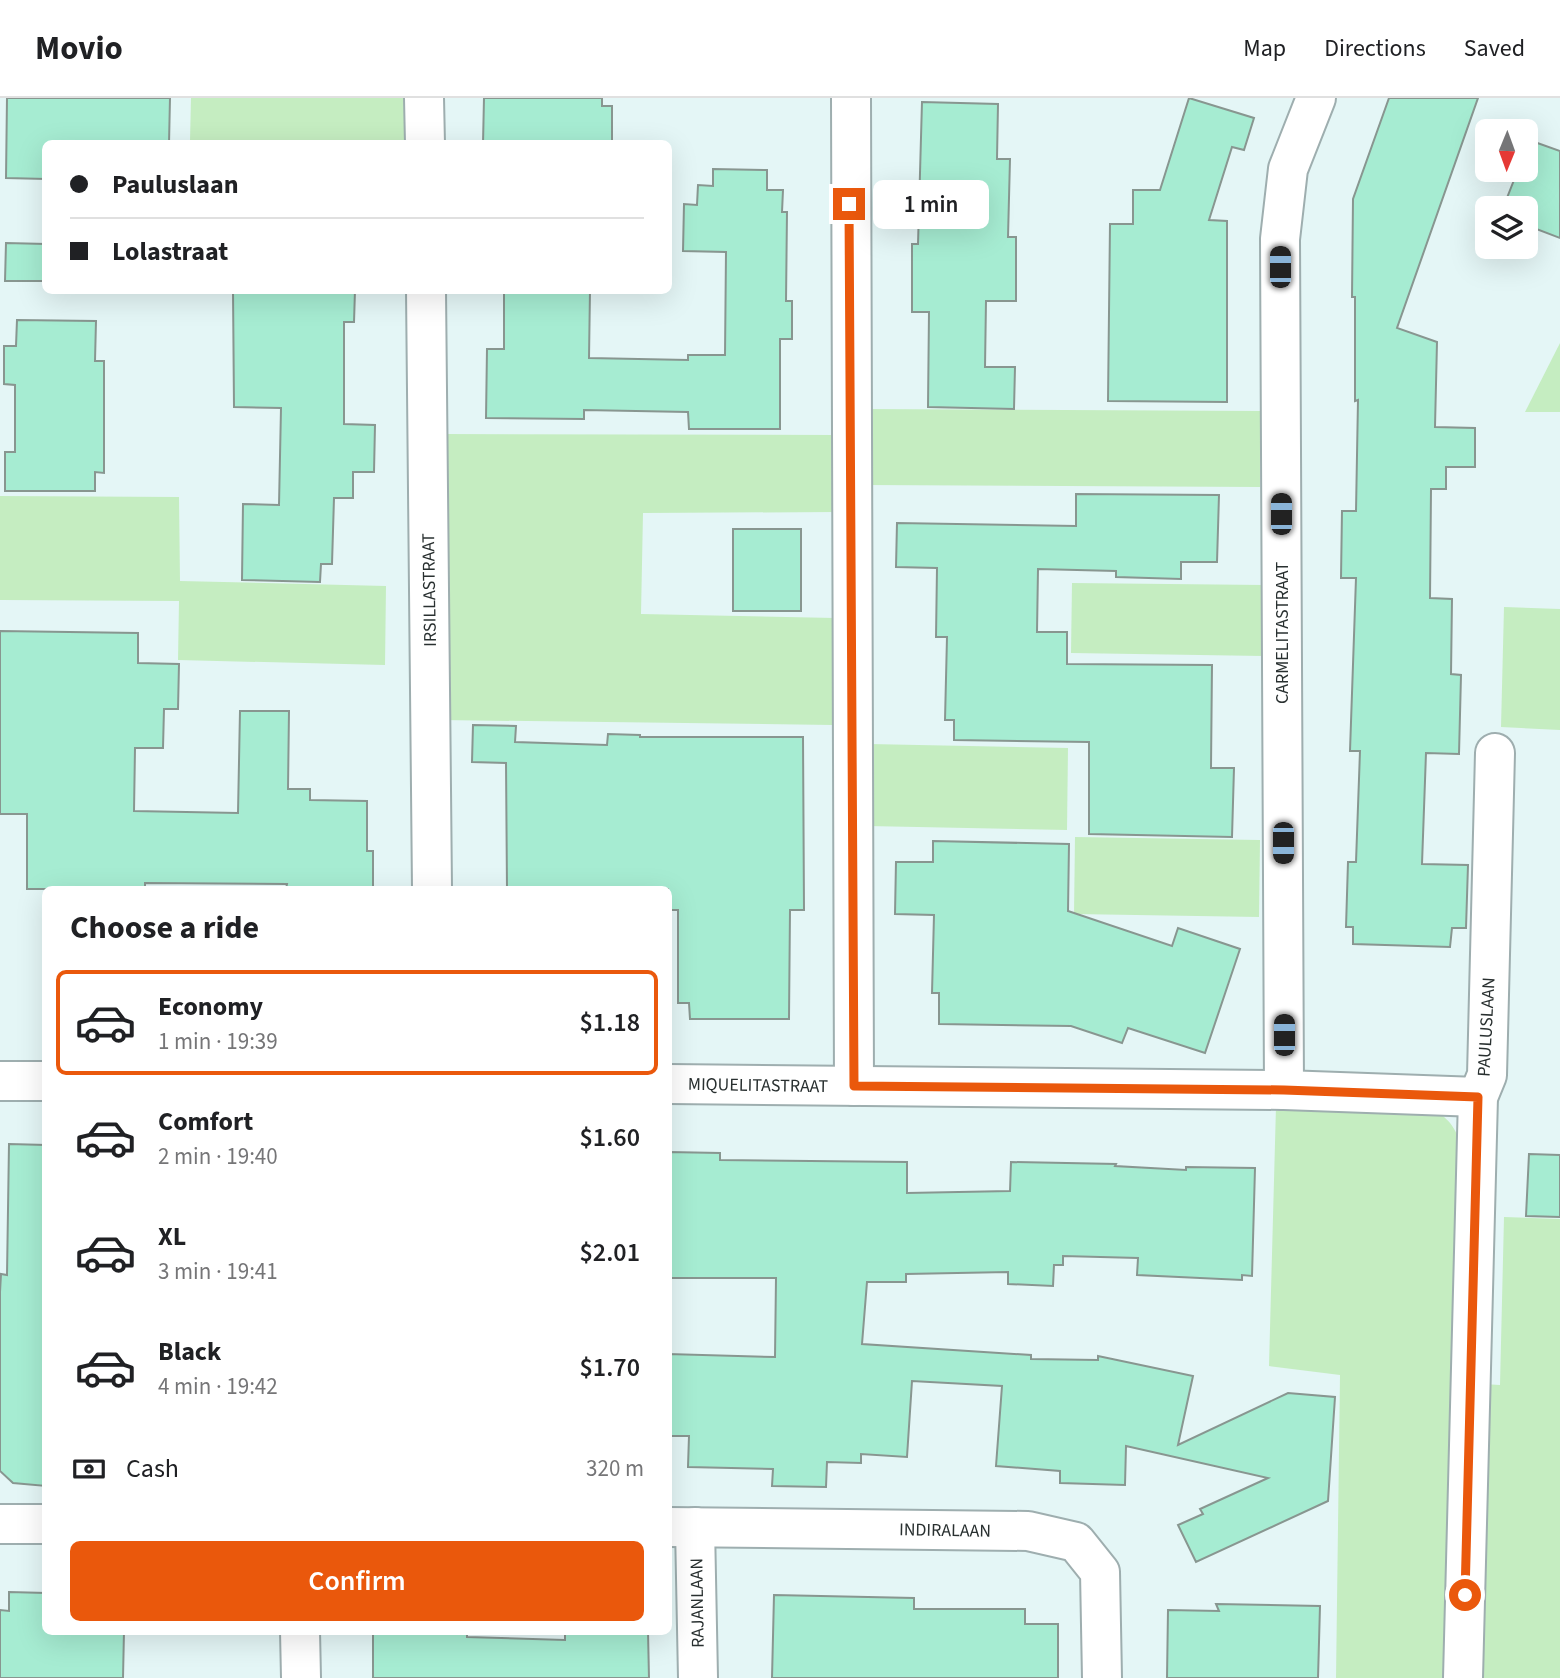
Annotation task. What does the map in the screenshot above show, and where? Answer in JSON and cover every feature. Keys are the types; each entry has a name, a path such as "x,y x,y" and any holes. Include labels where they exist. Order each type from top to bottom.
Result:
{"street":[{"path":"424,98 425,140"},
{"path":"851,98 854,1086"},
{"name":"CARMELITASTRAAT","path":"1284,1090 1280,239 1288,169 1316,98"},
{"name":"IRSILLASTRAAT","path":"426,294 432,886"},
{"name":"PAULUSLAAN","path":"1463,1678 1478,1097 1487,1075 1495,753"},
{"path":"0,1081 42,1081"},
{"name":"MIQUELITASTRAAT","path":"672,1084 1284,1090 1478,1097"},
{"path":"0,1524 42,1524"},
{"name":"RAJANLAAN","path":"682,1527 698,1678"},
{"name":"INDIRALAAN","path":"682,1527 1028,1531 1076,1542 1100,1572 1102,1678"},
{"path":"300,1635 301,1678"}],"green space":[{"path":"191,98 408,98 407,140 190,140"},
{"path":"1560,343 1560,412 1525,412"},
{"path":"863,409 1260,411 1260,487 864,485"},
{"path":"441,434 836,435 836,512 643,513 641,614 835,618 833,725 441,720"},
{"path":"0,496 179,497 180,581 386,586 385,665 178,660 179,601 0,600"},
{"path":"1072,583 1264,585 1263,656 1071,653"},
{"path":"1504,607 1560,609 1560,730 1501,727"},
{"path":"869,744 1068,748 1067,830 867,826"},
{"path":"1075,837 1260,840 1259,917 1074,914"},
{"path":"1276,1106 1436,1111 1451,1124 1461,1146 1463,1153 1449,1678 1336,1678 1340,1375 1269,1366"},
{"path":"1504,1217 1560,1219 1560,1678 1476,1678 1483,1384 1500,1385"}],"building":[{"path":"7,98 170,98 169,140 42,140 42,179 6,178"},
{"path":"484,98 602,98 602,106 612,106 612,140 483,140"},
{"path":"1189,98 1254,118 1244,150 1232,147 1209,220 1227,221 1227,402 1108,401 1110,224 1133,224 1133,190 1160,190"},
{"path":"1389,98 1478,98 1397,328 1437,342 1435,427 1475,428 1475,467 1446,467 1446,489 1431,489 1430,598 1452,599 1451,674 1461,675 1459,754 1426,753 1422,864 1468,865 1466,928 1452,928 1450,947 1353,944 1353,927 1346,927 1348,862 1356,862 1360,751 1350,751 1356,578 1341,578 1342,511 1356,511 1358,400 1355,401 1355,297 1352,297 1353,199"},
{"path":"922,102 998,104 997,159 1010,159 1008,237 1016,237 1016,301 986,301 985,367 1015,367 1014,409 928,407 929,312 912,312 912,244 918,244"},
{"path":"1538,143 1560,151 1560,238 1538,230 1538,196 1508,196 1513,182 1538,182"},
{"path":"713,169 767,170 767,190 783,190 782,212 787,212 786,301 792,301 792,339 780,339 780,429 689,429 688,412 584,410 584,419 486,418 487,349 504,349 504,294 590,294 589,358 688,360 688,355 725,355 726,252 683,251 684,204 697,205 698,185 713,186"},
{"path":"6,243 42,244 42,281 5,281"},
{"path":"233,294 355,294 354,322 344,322 344,424 375,425 374,472 353,472 353,498 334,498 332,564 321,564 320,582 242,580 243,504 279,505 281,408 234,407"},
{"path":"17,320 96,321 95,361 104,361 104,473 95,472 95,491 5,491 5,452 15,452 15,385 4,384 4,346 16,346"},
{"path":"1076,494 1219,495 1217,562 1181,562 1181,579 1116,577 1116,571 1038,569 1037,632 1067,632 1067,664 1212,665 1211,768 1234,768 1232,837 1089,834 1089,742 954,740 954,720 945,720 947,637 936,637 937,568 896,567 897,523 1076,526"},
{"path":"733,529 801,529 801,611 733,611"},
{"path":"0,631 138,633 138,663 179,664 178,709 164,709 163,748 135,748 134,811 238,813 240,711 289,711 288,789 310,789 310,800 367,801 367,851 373,851 373,886 145,883 145,886 42,886 42,889 27,889 27,814 0,814"},
{"path":"473,725 516,726 515,742 607,745 608,734 640,737 803,737 804,910 790,910 789,1019 690,1019 689,1003 678,1003 678,910 672,910 672,886 507,886 506,763 472,762"},
{"path":"933,841 1069,844 1068,911 1172,946 1178,928 1240,949 1205,1053 1128,1028 1122,1043 1071,1026 939,1024 939,993 932,993 934,915 895,914 896,862 933,862"},
{"path":"9,1144 42,1145 42,1486 13,1483 0,1471 0,1292 1,1274 7,1275"},
{"path":"672,1152 720,1153 720,1160 907,1162 907,1193 1010,1191 1011,1162 1116,1164 1115,1166 1186,1170 1186,1167 1255,1168 1252,1276 1242,1275 1242,1280 1137,1275 1138,1258 1063,1256 1063,1265 1054,1265 1053,1286 1008,1284 1008,1272 906,1274 906,1282 867,1282 862,1344 1031,1355 1031,1359 1098,1360 1098,1356 1193,1376 1178,1445 1288,1393 1335,1397 1328,1501 1196,1562 1178,1525 1203,1514 1200,1509 1268,1478 1126,1446 1125,1485 1060,1483 1060,1471 996,1466 1002,1386 912,1381 907,1457 861,1454 861,1463 827,1462 826,1487 772,1486 773,1469 688,1467 689,1436 672,1436 672,1354 775,1357 776,1278 672,1278"},
{"path":"1529,1154 1560,1155 1560,1217 1526,1216"},
{"path":"9,1592 42,1593 42,1635 124,1635 123,1678 0,1678 0,1610 9,1611"},
{"path":"774,1595 914,1598 914,1609 1025,1609 1025,1624 1058,1624 1058,1678 772,1678"},
{"path":"1216,1604 1320,1606 1318,1678 1167,1678 1168,1610 1219,1611"},
{"path":"373,1635 467,1635 565,1640 565,1635 648,1635 649,1678 373,1678"}],"route":[{"path":"849,204 854,1086 1284,1090 1478,1097 1465,1595"}]}
